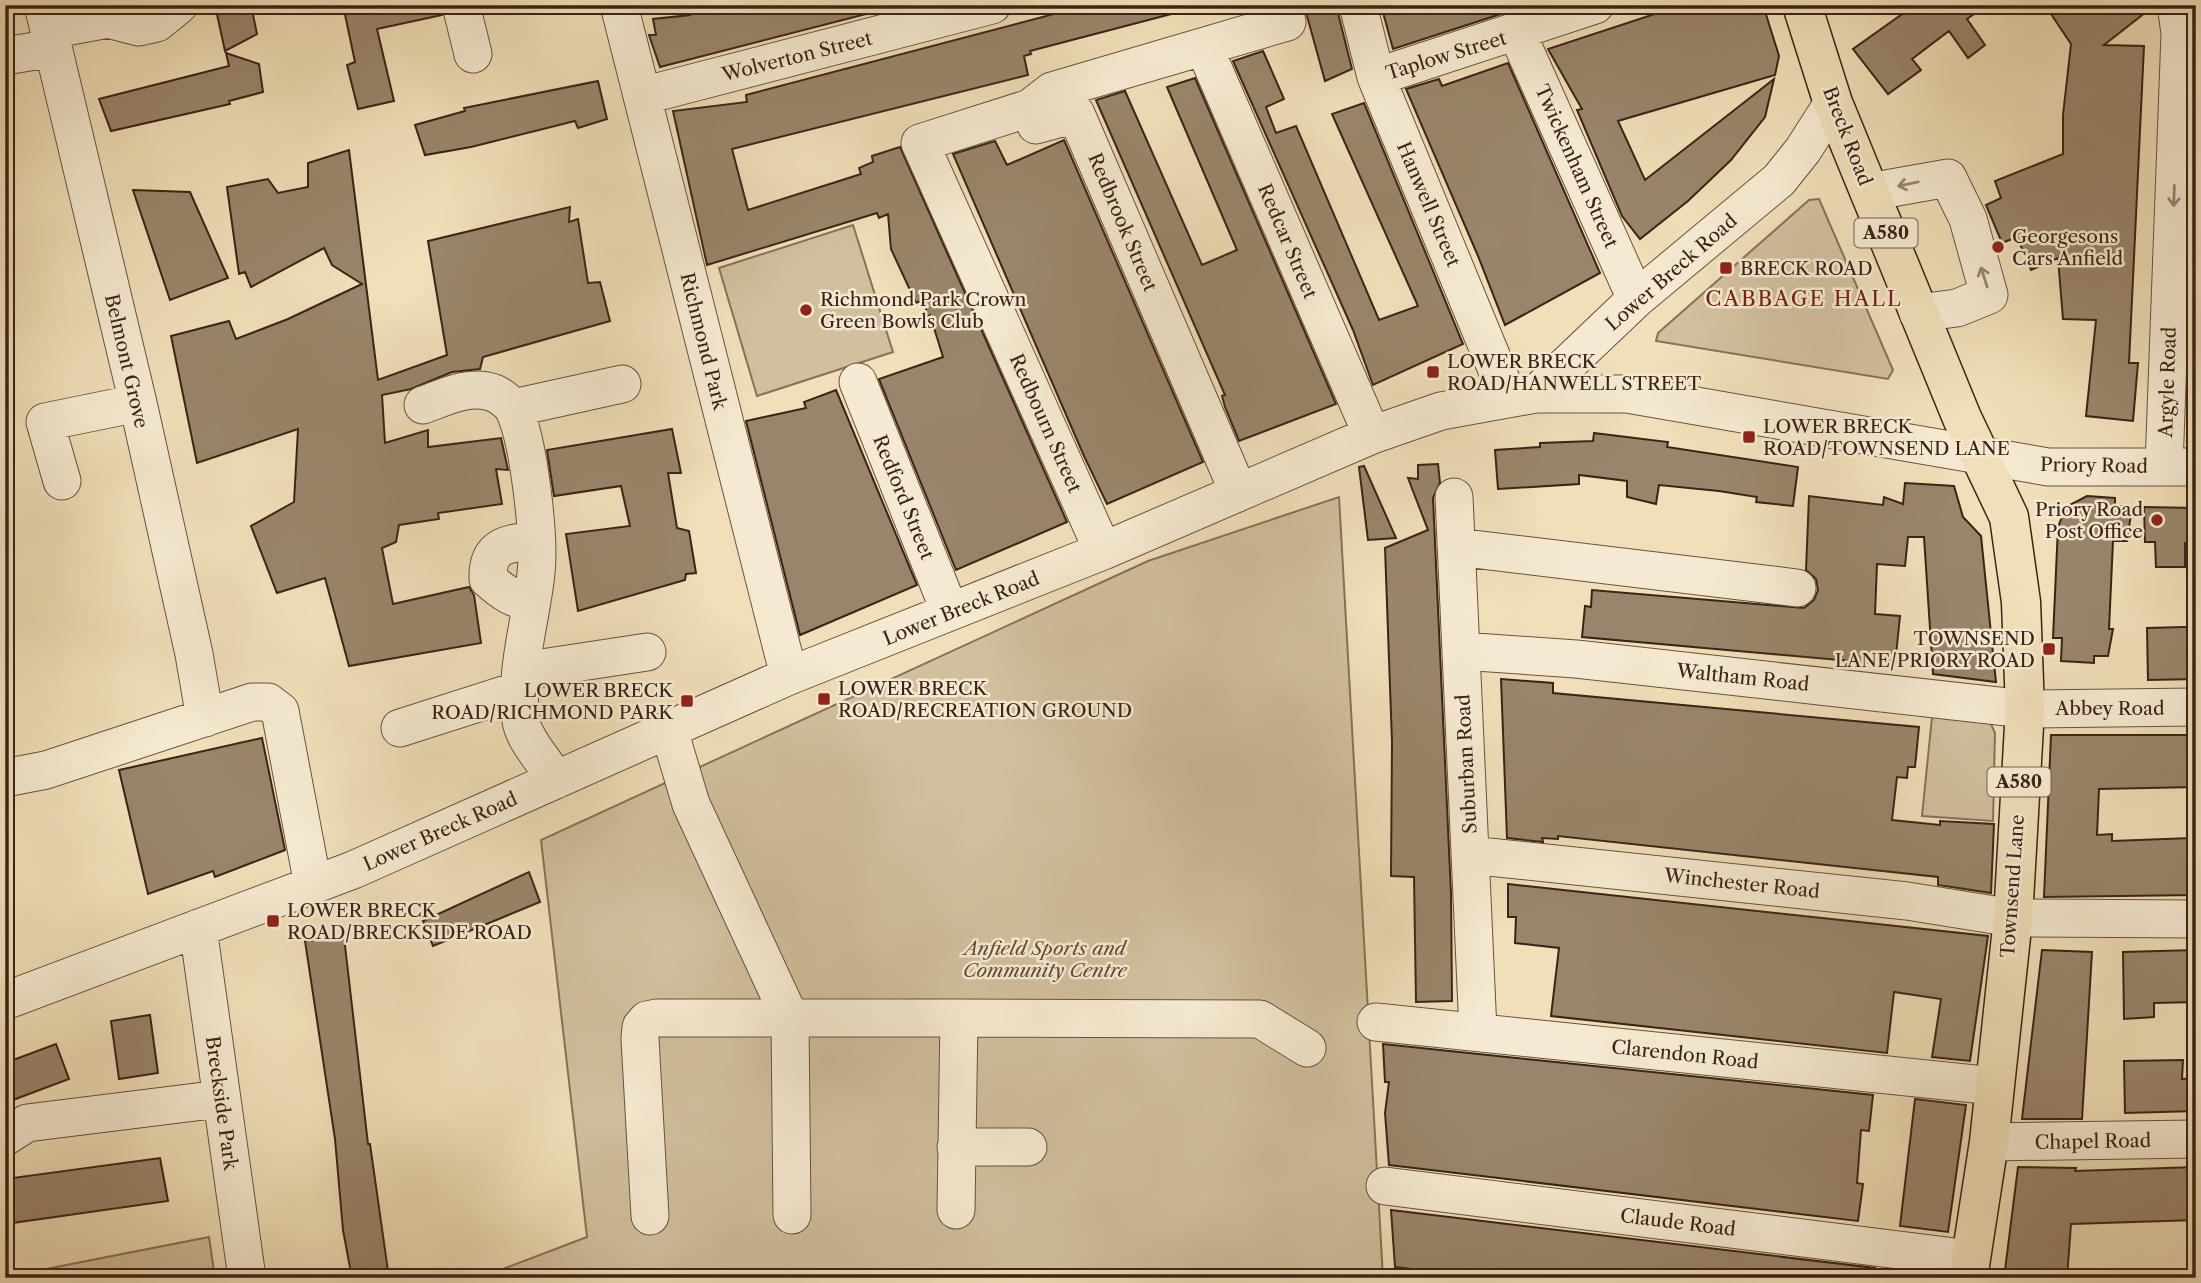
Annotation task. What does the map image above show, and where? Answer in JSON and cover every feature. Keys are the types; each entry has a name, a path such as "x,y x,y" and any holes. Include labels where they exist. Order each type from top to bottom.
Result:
{"main road":[{"name":"Breck Road","path":"1805,6 1833,103 1962,418 1982,457"},
{"name":"Townsend Lane","path":"1969,1268 1989,1142 2013,918 2025,709 2021,602 2010,517 1982,457"}],"street":[{"path":"5,56 48,28 108,19 139,27 157,23 179,5"},
{"path":"461,5 473,54"},
{"name":"Richmond Park","path":"619,5 789,676"},
{"name":"Wolverton Street","path":"642,96 992,5"},
{"name":"Hanwell Street","path":"1358,5 1376,76 1523,397"},
{"name":"Taplow Street","path":"1376,76 1517,33 1595,5"},
{"name":"Argyle Road","path":"2176,5 2180,33 2180,467"},
{"path":"1030,108 1052,90 1287,22"},
{"name":"Belmont Grove","path":"48,28 138,403 194,654 205,718"},
{"name":"Twickenham Street","path":"1517,33 1636,299"},
{"name":"Redcar Street","path":"1205,47 1372,435"},
{"name":"Lower Breck Road","path":"5,1001 313,885 789,676 1103,551 1372,435 1441,411 1523,397 1779,180 1803,150 1833,103"},
{"name":"Redbourn Street","path":"1030,108 920,143 1103,551"},
{"name":"Redbrook Street","path":"1030,108 1037,125 1076,114 1238,491"},
{"path":"1869,192 1948,178 1968,219 1989,295 1957,308 1919,313"},
{"name":"Redford Street","path":"859,382 950,612"},
{"path":"513,408 622,384"},
{"path":"423,405 459,391 480,390 497,394 513,408 522,434 531,485 536,570 520,681 522,724 556,780"},
{"name":"Priory Road","path":"1523,397 1627,394 2048,467 2180,467"},
{"path":"62,481 45,422 138,403"},
{"name":"Suburban Road","path":"1454,497 1478,1031"},
{"path":"531,603 513,599 494,585 488,579 487,563 496,551 512,542 534,541"},
{"path":"1456,547 1797,588"},
{"name":"Waltham Road","path":"1461,651 1576,659 2025,709"},
{"path":"400,728 520,681 647,652"},
{"path":"5,778 46,770 252,702 268,702 279,711 313,885"},
{"name":"Abbey Road","path":"2025,709 2196,707"},
{"path":"669,730 691,804 790,1018 792,1215"},
{"name":"Winchester Road","path":"1470,855 1907,901 2013,918 2196,919"},
{"name":"Breckside Park","path":"198,928 247,1278"},
{"path":"956,1210 959,1018"},
{"path":"650,1216 641,1027 647,1020 1260,1019 1307,1048"},
{"name":"Clarendon Road","path":"1376,1022 1994,1086"},
{"path":"5,1138 27,1123 220,1099"},
{"name":"Chapel Road","path":"1989,1142 2196,1139"},
{"path":"957,1147 1028,1147"},
{"name":"Claude Road","path":"1385,1186 1969,1268"}],"green space":[{"path":"1819,199 1893,370 1888,379 1656,341 1658,333 1809,200"},
{"name":"Richmond Park Crown Green Bowls Club","path":"853,225 893,352 757,396 719,268"},
{"name":"Anfield Sports and Community Centre","path":"1339,497 1383,1278 479,1278 587,1237 541,840 1148,561"},
{"path":"1932,717 1990,722 1995,733 1993,821 1922,816"},
{"path":"209,1237 215,1278 5,1278 5,1277"}],"building":[{"path":"215,5 251,5 257,34 225,51"},
{"path":"343,5 441,5 442,15 377,29 394,101 358,109 347,65 355,62"},
{"path":"704,5 869,5 870,13 660,67 649,35 656,35 653,19 690,15 689,9"},
{"path":"1088,5 1178,5 1179,12 1030,51 1031,54 1024,56 1028,75 732,149 748,210 861,174 859,168 873,162 872,156 900,147 1067,522 956,570 879,379 943,357 930,315 927,317 925,299 916,303 891,249 888,214 879,218 877,213 707,265 673,111 747,102 746,95"},
{"path":"1304,5 1336,5 1352,69 1325,81"},
{"path":"1381,5 1509,5 1510,11 1393,49"},
{"path":"1682,5 1763,5 1779,56 1775,75 1618,121 1645,180 1774,79 1765,117 1731,160 1688,201 1640,239 1622,216 1577,110 1582,109 1548,49"},
{"path":"1915,5 1987,5 1967,19 1985,45 1968,58 1949,31 1912,59 1921,70 1888,94 1853,49"},
{"path":"2045,5 2155,5 2104,45 2144,46 2129,363 2138,363 2133,421 2086,416 2096,320 2063,319 2058,258 2031,270 2017,237 2002,243 1986,205 2001,198 1995,181 2063,154 2063,115 2071,44"},
{"path":"1263,51 1284,99 1266,107 1276,133 1296,126 1379,320 1418,306 1332,114 1364,103 1463,344 1373,385 1353,330 1233,61"},
{"path":"226,53 259,64 263,92 229,101 230,104 111,131 99,99 229,66"},
{"path":"1508,63 1600,273 1505,325 1406,89 1439,79 1442,86"},
{"path":"1195,78 1336,404 1239,441 1225,407 1222,396 1225,395 1096,100 1125,91 1202,265 1237,250 1167,87"},
{"path":"598,81 607,119 578,128 575,121 471,147 425,155 415,125 465,111 464,108"},
{"path":"1064,140 1203,462 1107,504 953,154 995,141 1007,165"},
{"path":"349,150 378,380 447,355 428,241 570,207 569,222 578,219 588,283 600,282 610,321 483,357 480,369 452,372 411,389 382,395 385,443 428,430 428,447 501,438 508,470 496,469 502,504 438,513 439,519 399,525 396,542 382,548 393,604 469,587 474,595 481,643 349,666 325,578 277,593 251,526 294,502 298,429 197,463 171,336 229,321 236,339 288,319 362,284 332,265 324,248 251,287 245,272 239,274 227,187 268,179 278,193 308,187 308,163"},
{"path":"133,190 190,192 228,278 170,300"},
{"path":"836,390 917,585 800,635 746,421 806,408 804,402"},
{"path":"672,429 681,473 668,473 677,528 689,531 696,573 686,574 685,580 578,611 566,534 630,526 621,486 554,496 547,450"},
{"path":"1594,433 1668,442 1667,447 1798,467 1793,506 1756,502 1757,497 1719,491 1659,485 1656,504 1627,497 1627,481 1579,475 1579,484 1498,489 1495,450 1540,447 1540,443 1593,441"},
{"path":"1438,464 1440,483 1433,498 1451,894 1452,1001 1416,1002 1414,877 1391,876 1392,742 1385,548 1428,530 1408,478 1418,479 1418,465"},
{"path":"1364,466 1396,538 1368,540 1359,467"},
{"path":"1905,483 1954,486 1963,517 1981,536 1996,682 1933,674 1924,537 1908,537 1905,566 1877,564 1875,614 1900,616 1895,665 1582,637 1585,606 1591,607 1592,590 1804,608 1814,600 1818,590 1816,579 1806,570 1809,496 1883,505 1884,497 1903,504"},
{"path":"2087,496 2115,498 2115,506 2132,507 2127,541 2113,541 2109,629 2113,629 2108,656 2094,656 2094,663 2061,661 2062,638 2053,638 2058,527 2066,507"},
{"path":"2144,507 2196,508 2196,543 2185,543 2185,567 2156,567 2155,542 2145,542"},
{"path":"2196,627 2196,679 2148,680 2147,628"},
{"path":"1501,679 1553,683 1553,693 1919,727 1915,767 1908,767 1907,778 1897,777 1892,820 1940,825 1940,821 1994,824 1991,893 1938,885 1938,877 1558,836 1558,839 1542,838 1543,842 1507,838"},
{"path":"2051,735 2196,735 2196,787 2099,789 2097,835 2112,834 2112,841 2191,838 2191,862 2196,862 2196,895 2044,897"},
{"path":"262,738 285,850 215,877 213,871 148,894 119,770"},
{"path":"529,872 540,902 433,946 423,921"},
{"path":"1508,884 1988,936 1970,1061 1932,1057 1941,999 1894,992 1887,1053 1551,1016 1559,948 1515,943 1516,917 1508,917"},
{"path":"344,937 368,1144 389,1278 352,1278 343,1230 335,1139 305,941"},
{"path":"2042,950 2092,952 2082,1119 2022,1119"},
{"path":"2196,950 2196,1002 2154,1003 2154,1017 2124,1019 2123,952"},
{"path":"150,1015 158,1073 119,1079 111,1021"},
{"path":"56,1044 69,1079 5,1103 5,1063"},
{"path":"1383,1044 1873,1095 1869,1131 1861,1130 1857,1183 1863,1184 1858,1221 1389,1165 1385,1113 1389,1082 1385,1082"},
{"path":"2183,1060 2182,1079 2196,1078 2196,1111 2125,1113 2124,1061"},
{"path":"1915,1099 1966,1105 1948,1232 1900,1226"},
{"path":"160,1158 168,1201 5,1224 5,1179"},
{"path":"2018,1167 2076,1168 2075,1171 2196,1167 2196,1220 2071,1224 2067,1278 2004,1278"},
{"path":"1391,1210 1875,1268 1874,1278 1490,1278 1395,1267"}],"place":[{"name":"Georgesons Cars Anfield","path":"1998,247"},
{"name":"BRECK ROAD","path":"1726,268"},
{"name":"Richmond Park Crown Green Bowls Club","path":"806,310"},
{"name":"LOWER BRECK ROAD/HANWELL STREET","path":"1433,372"},
{"name":"LOWER BRECK ROAD/TOWNSEND LANE","path":"1749,437"},
{"name":"Priory Road Post Office","path":"2157,520"},
{"name":"TOWNSEND LANE/PRIORY ROAD","path":"2049,649"},
{"name":"LOWER BRECK ROAD/RECREATION GROUND","path":"824,699"},
{"name":"LOWER BRECK ROAD/RICHMOND PARK","path":"687,701"},
{"name":"LOWER BRECK ROAD/BRECKSIDE ROAD","path":"273,921"}],"district":[{"name":"CABBAGE HALL","path":"1804,299"}]}
